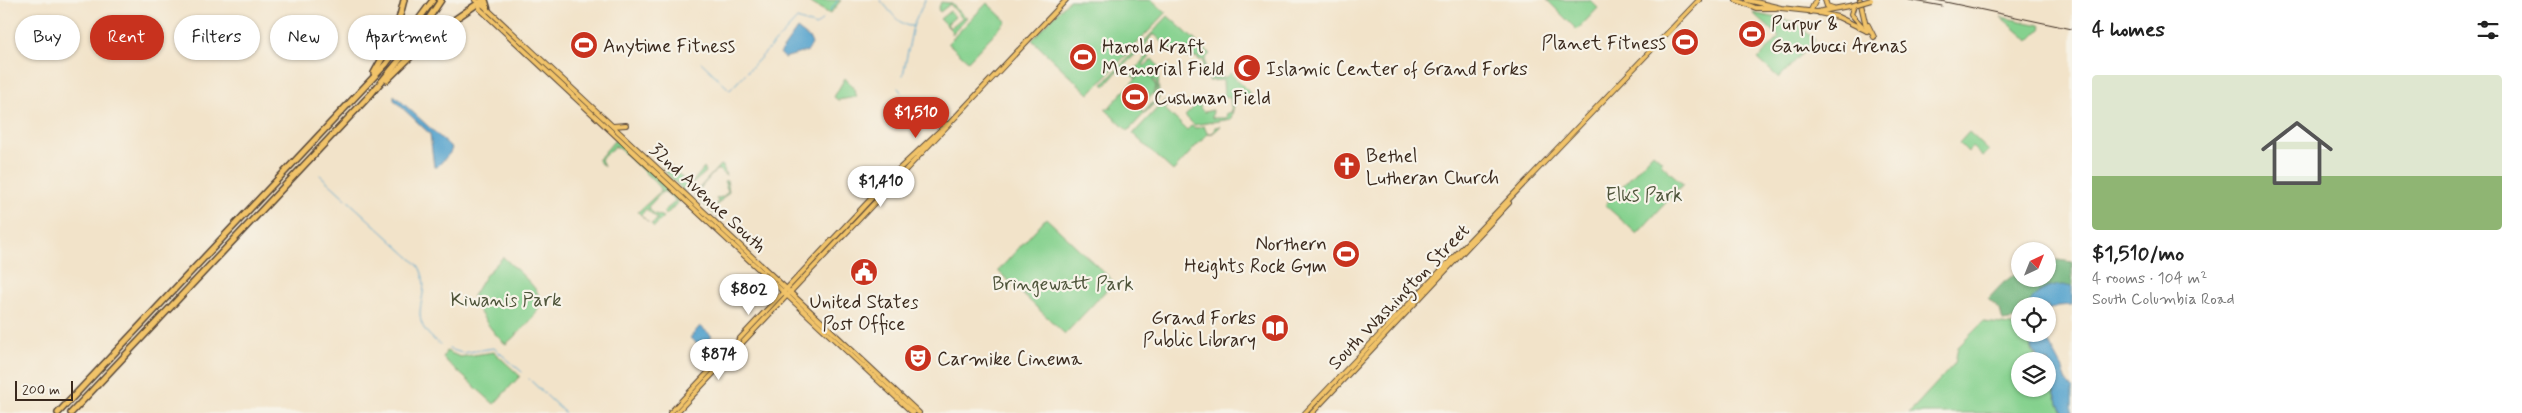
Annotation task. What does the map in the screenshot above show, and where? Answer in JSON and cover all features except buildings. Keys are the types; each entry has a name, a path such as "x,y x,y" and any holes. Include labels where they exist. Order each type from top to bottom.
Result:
{"highway":[{"path":"364,87 390,47 399,24 404,0"},
{"path":"58,413 364,87 401,46 433,0"},
{"path":"372,94 407,51 441,0"},
{"path":"70,413 372,94 435,33 481,1 488,10"}],"main road":[{"path":"670,413 1066,0"},
{"name":"South Washington Street","path":"1312,413 1464,253 1512,199 1699,0"},
{"path":"1736,0 1757,5 1810,12 1872,0"},
{"path":"1748,0 1757,5"},
{"path":"1810,12 1816,0"},
{"path":"1825,0 1827,6 1838,8"},
{"path":"1860,0 1867,31"},
{"name":"32nd Avenue South","path":"481,1 480,9 612,125 618,133"},
{"path":"1854,5 1851,14 1867,31"},
{"name":"32nd Avenue South","path":"488,10 532,54 850,348 913,413"},
{"path":"1817,12 1838,17 1867,31"},
{"path":"1864,16 1874,38"},
{"path":"612,125 626,125"},
{"name":"32nd Avenue South","path":"686,197 784,294 871,370"},
{"name":"South Washington Street","path":"1305,413 1493,216 1512,199"},
{"path":"676,413 749,337 784,294"},
{"path":"749,337 765,312"},
{"path":"815,322 847,348 850,348"},
{"path":"730,356 748,331"},
{"name":"32nd Avenue South","path":"902,400 919,413"}],"green space":[{"path":"776,0 841,0 830,14 807,1 780,2"},
{"path":"1069,0 1152,0 1166,13 1089,94 1032,40"},
{"path":"1547,0 1590,0 1598,8 1577,30"},
{"path":"941,2 951,3 967,17 952,34 952,31 940,19 950,11 955,17 947,24 950,28 962,18 950,4 940,12 938,10"},
{"path":"987,3 1006,21 968,61 948,43"},
{"path":"1753,13 1795,22 1815,40 1779,78 1758,59 1779,37"},
{"path":"1168,16 1210,54 1205,59 1206,75 1203,76 1203,60 1198,60 1198,57 1187,58 1187,48 1169,50 1155,35 1152,35 1144,47 1141,45"},
{"path":"2001,17 2040,25 2042,28 2029,41"},
{"path":"1138,47 1140,50 1123,66 1132,74 1146,56 1150,57 1143,65 1145,66 1152,59 1158,66 1159,98 1128,131 1105,109 1111,108 1111,105 1142,72 1151,78 1142,71 1135,78 1121,67 1105,86 1103,84","holes":["1152,78 1157,86 1154,95 1157,98 1143,113 1140,108 1153,94 1156,87"]},
{"path":"1230,73 1252,95 1236,96 1231,119 1194,125 1185,116 1195,106 1193,102 1201,103 1200,108 1204,112 1213,110 1212,118 1226,118 1227,113 1232,112 1230,98 1224,96 1223,80 1209,81 1209,78 1226,77"},
{"path":"845,78 853,86 857,97 838,100 834,97"},
{"path":"1164,101 1168,105 1165,109 1187,130 1191,126 1196,128 1204,126 1207,133 1213,133 1207,134 1173,171 1133,134"},
{"path":"1221,126 1213,133 1215,127"},
{"path":"1969,132 1989,151 1982,157 1972,147 1968,152 1959,143"},
{"path":"618,140 679,197 679,201 666,215 663,212 676,201 665,192 662,192 648,207 653,213 663,217 654,227 651,224 657,218 646,209 641,215 638,212 660,192 660,187 618,147 615,147 616,145 601,159 604,167 598,160 614,141"},
{"name":"Elks Park","path":"1653,153 1661,160 1662,165 1683,184 1637,234 1605,205"},
{"path":"665,163 668,163 688,184 691,184 704,168 706,172 684,191 665,172 664,167 669,173 664,166"},
{"path":"720,165 723,166 726,176 719,170 716,170 697,192 712,208 718,202 716,198 723,197 728,191 724,181 727,180 729,192 713,209 720,216 718,218 693,195"},
{"name":"Bringewatt Park","path":"1046,218 1114,282 1065,334 998,271"},
{"name":"Kiwanis Park","path":"503,257 529,282 540,299 539,308 533,318 506,344 486,322 473,296 485,276"},
{"path":"2056,260 2072,262 2072,287 2056,288"},
{"path":"2011,277 2011,288 2053,288 2035,297 2011,297 2011,320 2003,321 2000,310 1988,299"},
{"path":"1983,322 2011,325 2011,342 2029,342 2033,352 2011,352 2011,397 2056,397 2063,413 1909,413 1955,363 1958,347"},
{"path":"446,351 460,357 494,352 520,376 494,404 443,358"}],"water":[{"path":"797,29 810,39 812,44 808,51 784,58 780,53"},
{"path":"394,95 452,148 450,153 437,167 434,167 430,134 394,100"},
{"path":"2063,285 2072,287 2072,305 2056,307 2056,297 2034,297 2042,291 2049,288 2056,288 2056,286"},
{"path":"700,326 712,336 702,348 690,338"},
{"path":"2029,342 2048,342 2054,352 2034,352"},
{"path":"2056,356 2063,369 2067,383 2072,388 2072,413 2063,413 2056,397"}],"waterway":[{"path":"830,11 838,0"},
{"path":"880,0 899,21 908,26 913,26"},
{"path":"903,75 913,26 925,0"},
{"path":"701,62 730,90 797,19 816,26 823,19"},
{"path":"898,88 901,92"},
{"path":"906,97 934,123"},
{"path":"320,175 418,265 423,276 424,286 420,315 422,324 428,334 440,344"},
{"path":"449,349 462,353 494,348 522,372"},
{"path":"529,379 565,413"}],"railway":[{"path":"1909,0 1942,6"},
{"path":"1936,0 2072,29"}],"place":[{"name":"Purpur & Gambucci Arenas","path":"1752,34"},
{"name":"Planet Fitness","path":"1685,42"},
{"name":"Anytime Fitness","path":"584,45"},
{"name":"Harold Kraft Memorial Field","path":"1083,57"},
{"name":"Islamic Center of Grand Forks","path":"1247,68"},
{"name":"Cushman Field","path":"1135,97"},
{"name":"Bethel Lutheran Church","path":"1347,166"},
{"name":"Northern Heights Rock Gym","path":"1346,254"},
{"name":"United States Post Office","path":"864,272"},
{"name":"Grand Forks Public Library","path":"1275,328"},
{"name":"Carmike Cinema","path":"918,358"}]}
